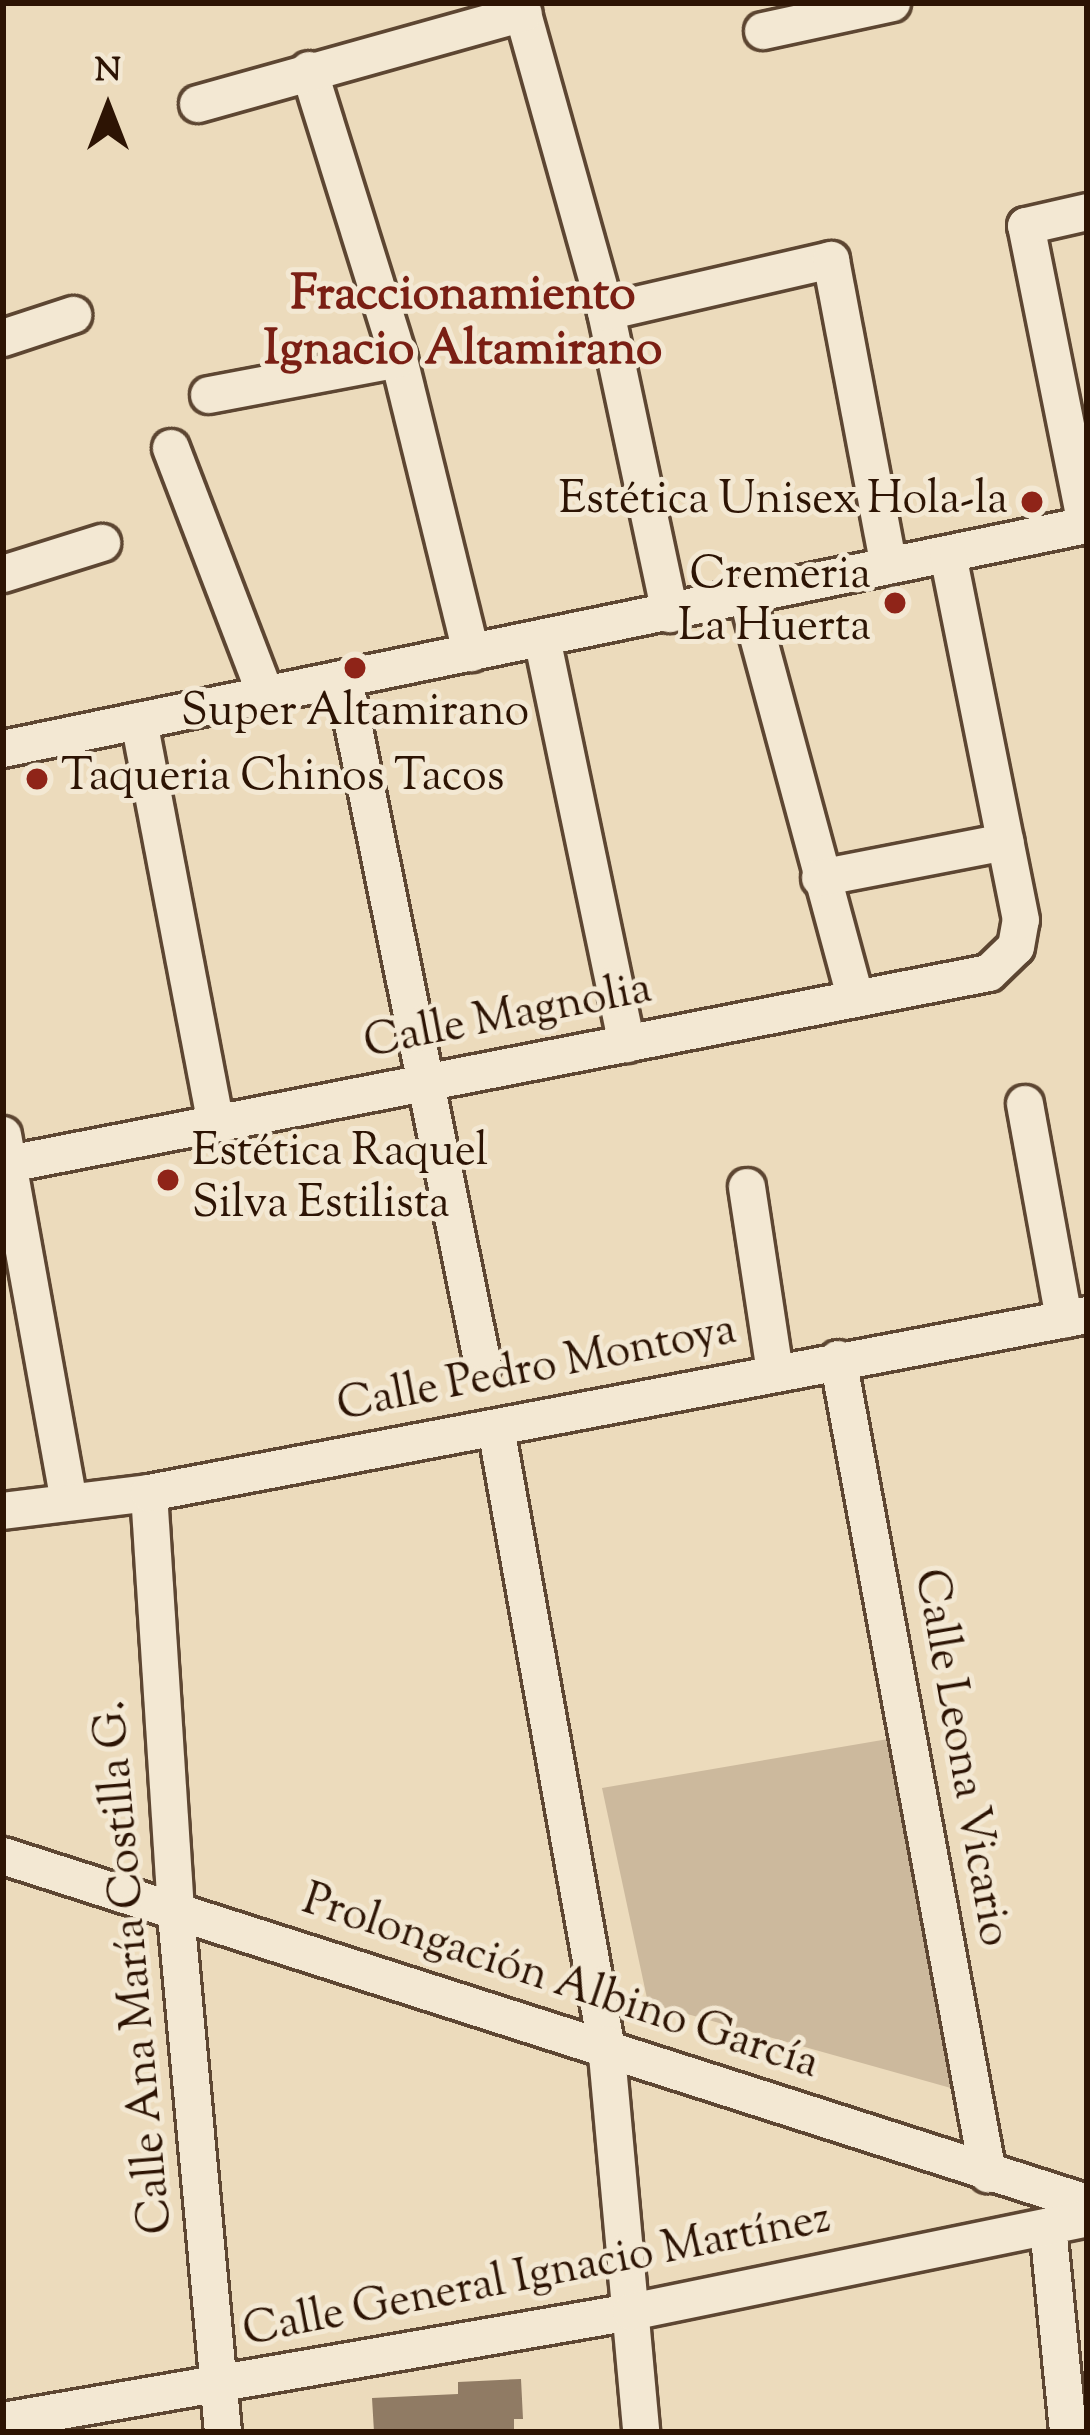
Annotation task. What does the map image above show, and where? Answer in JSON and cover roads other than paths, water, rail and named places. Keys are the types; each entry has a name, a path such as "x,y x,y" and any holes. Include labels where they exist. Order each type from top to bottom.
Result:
{"street":[{"path":"764,31 802,11 892,3"},
{"path":"198,104 522,8 606,312 670,614"},
{"path":"309,70 399,359 471,653"},
{"path":"3,749 1086,525 1026,226 1087,212"},
{"path":"606,312 831,260 889,566"},
{"path":"3,338 73,315"},
{"path":"209,395 399,359"},
{"path":"171,448 266,695"},
{"path":"3,574 102,543"},
{"path":"820,878 1006,842 948,556"},
{"path":"747,596 855,997"},
{"path":"542,638 627,1045"},
{"path":"344,679 422,1085 483,1365"},
{"path":"139,721 215,1121"},
{"name":"Calle Magnolia","path":"6,1150 215,1121 422,1085 989,973 1016,946 1021,920 1006,842"},
{"path":"1024,1104 1076,1317"},
{"path":"6,1150 70,1502"},
{"path":"747,1186 775,1373"},
{"name":"Calle Pedro Montoya","path":"3,1511 149,1493 1076,1317"},
{"name":"Calle Leona Vicario","path":"838,1359 988,2174"},
{"path":"496,1428 606,2044 641,2432"},
{"name":"Calle Ana María Costilla G.","path":"149,1493 176,1914 223,2432"},
{"name":"Prolongación Albino García","path":"3,1856 176,1914 606,2044 1087,2204"},
{"name":"Calle General Ignacio Martínez","path":"3,2421 631,2312 1087,2218"},
{"path":"1048,2227 1068,2432"}],"place":[{"name":"Estética Unisex Hola-la","path":"1032,502"},
{"name":"Cremeria La Huerta","path":"895,603"},
{"name":"Super Altamirano","path":"355,668"},
{"name":"Taqueria Chinos Tacos","path":"37,779"},
{"name":"Estética Raquel Silva Estilista","path":"168,1180"}],"district":[{"name":"Fraccionamiento Ignacio Altamirano","path":"463,324"}]}
